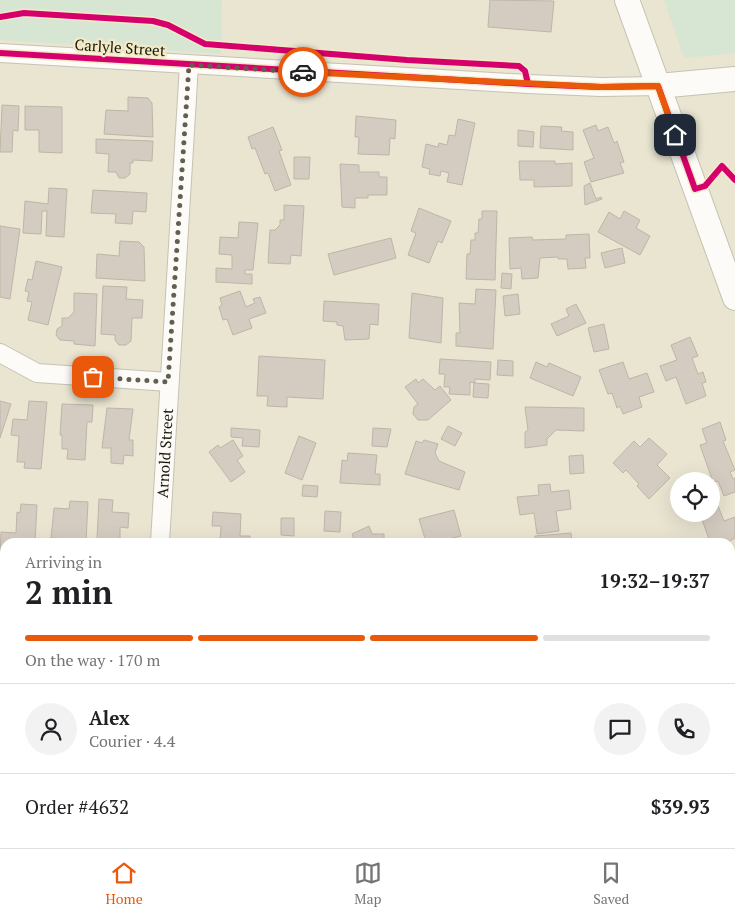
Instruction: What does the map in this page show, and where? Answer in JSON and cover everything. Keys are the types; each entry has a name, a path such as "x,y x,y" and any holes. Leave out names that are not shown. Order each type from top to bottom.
{"street":[{"path":"626,0 735,298"},
{"name":"Carlyle Street","path":"0,54 592,87 658,86"},
{"name":"Arnold Street","path":"160,538 168,382 189,65"},
{"path":"658,86 735,79"},
{"path":"0,353 37,373 168,382"}],"green space":[{"path":"0,0 222,0 221,54 0,40"},
{"path":"664,0 735,0 735,53 684,58"}],"building":[{"path":"490,0 554,1 551,32 488,27"},
{"path":"128,97 148,98 152,103 153,137 104,134 106,110 128,111"},
{"path":"2,105 19,106 18,131 13,130 12,152 0,152"},
{"path":"25,106 62,107 62,153 39,152 39,130 25,130"},
{"path":"356,116 396,120 395,139 390,138 389,155 358,154 359,137 355,137"},
{"path":"458,119 475,123 462,185 447,182 449,173 441,171 440,176 429,174 430,169 422,167 426,144 438,147 439,143 447,145 449,135 455,136"},
{"path":"596,125 598,131 608,127 614,143 617,141 624,162 620,163 624,173 591,182 584,162 594,158 583,130"},
{"path":"541,126 562,127 561,131 573,132 573,150 540,148"},
{"path":"273,127 282,150 279,151 291,185 275,191 268,173 265,174 255,148 252,149 248,137"},
{"path":"518,130 534,132 533,147 518,146"},
{"path":"96,139 153,141 152,161 133,160 133,163 130,163 130,174 125,178 119,178 116,172 108,172 109,154 96,153"},
{"path":"294,157 310,157 309,179 294,179"},
{"path":"519,161 555,161 555,164 572,163 572,186 534,187 534,180 520,180"},
{"path":"340,164 359,165 359,172 379,172 379,177 387,177 387,195 368,195 368,198 355,198 355,208 342,207"},
{"path":"590,183 596,199 601,197 602,199 585,205 584,186"},
{"path":"49,188 67,189 64,237 46,236 47,211 42,211 41,234 23,233 25,201 48,204"},
{"path":"93,190 147,193 146,212 133,211 132,224 115,223 116,214 91,213"},
{"path":"284,205 304,206 301,256 291,255 290,264 268,263 270,230 275,230 280,225 280,220 284,220"},
{"path":"419,208 451,221 442,243 438,241 429,263 408,255 416,233 411,231"},
{"path":"482,211 497,211 495,280 466,279 467,254 470,254 471,240 475,240 475,233 478,233 479,219 482,219"},
{"path":"624,211 640,220 636,228 650,236 640,255 598,232 609,212 620,219"},
{"path":"239,222 258,223 253,270 245,270 245,274 252,274 252,284 216,282 216,268 232,269 232,255 219,254 220,237 238,238"},
{"path":"0,226 20,229 10,299 0,297"},
{"path":"589,234 590,258 585,258 586,268 568,269 567,259 558,259 558,257 540,258 538,278 522,279 521,268 510,269 509,238 532,237 533,240 566,239 566,235"},
{"path":"391,238 396,258 334,275 328,254"},
{"path":"120,241 139,242 144,247 145,281 96,278 97,254 119,256"},
{"path":"622,248 625,263 605,268 601,253"},
{"path":"36,261 62,267 48,325 28,320 32,302 27,301 29,292 25,291 28,279 32,280"},
{"path":"502,273 512,274 511,289 501,288"},
{"path":"103,286 127,287 126,299 143,300 142,318 132,318 131,341 126,345 119,345 115,340 115,335 101,334"},
{"path":"476,289 496,290 493,349 456,346 456,333 460,333 459,303 475,304"},
{"path":"240,291 246,307 255,303 253,299 260,297 266,313 249,319 252,328 233,335 227,319 223,320 219,307 222,305 220,298"},
{"path":"74,293 97,294 95,346 74,344 74,341 60,340 56,335 57,329 62,326 62,318 68,318 74,312"},
{"path":"412,293 443,298 441,343 409,338"},
{"path":"518,294 520,314 505,316 503,296"},
{"path":"324,301 379,304 378,325 370,324 369,339 345,340 343,326 337,325 337,322 323,321"},
{"path":"576,304 586,323 557,336 551,324 569,316 566,309"},
{"path":"604,324 609,349 594,352 588,328"},
{"path":"690,337 698,356 692,358 698,374 703,372 706,382 702,383 706,396 686,404 676,377 666,381 660,366 677,360 671,345"},
{"path":"259,356 325,360 323,399 287,397 287,407 267,406 268,396 257,396"},
{"path":"440,359 491,362 490,380 475,379 475,383 470,382 470,395 449,394 450,387 444,387 445,374 439,374"},
{"path":"498,360 513,361 513,376 497,375"},
{"path":"536,362 547,367 549,363 581,377 573,396 530,378"},
{"path":"623,362 629,379 647,373 654,392 639,397 642,407 623,414 620,406 617,408 612,393 608,394 599,370"},
{"path":"416,379 418,383 423,379 435,390 440,386 451,400 428,420 418,420 413,414 414,407 418,404 405,387"},
{"path":"474,383 489,384 488,398 473,397"},
{"path":"0,401 11,404 0,438"},
{"path":"29,401 47,402 41,469 24,468 25,462 17,462 19,436 11,435 13,419 27,420"},
{"path":"62,404 93,405 92,422 87,422 85,460 67,459 68,449 62,449 62,435 60,435"},
{"path":"525,407 584,408 584,431 556,430 547,439 547,445 525,448 525,432 528,430"},
{"path":"107,408 133,409 129,440 133,440 133,456 124,455 123,464 111,463 111,448 102,448"},
{"path":"720,422 726,440 723,441 735,470 730,472 733,479 735,478 735,492 724,496 720,486 720,472 709,472 700,445 707,443 702,429"},
{"path":"448,426 462,433 455,446 441,439"},
{"path":"231,428 260,430 259,447 242,446 243,438 231,437"},
{"path":"373,428 391,429 387,447 372,446"},
{"path":"299,436 316,443 302,480 285,473"},
{"path":"649,438 667,454 657,465 670,478 649,499 626,470 623,473 613,463 634,441 640,447"},
{"path":"233,440 243,456 237,460 245,472 231,482 209,452 218,445 220,448"},
{"path":"424,440 438,444 435,453 439,461 465,472 459,490 405,474 416,441 422,443"},
{"path":"348,453 377,455 375,474 380,474 380,485 340,483 342,460 347,461"},
{"path":"583,455 584,473 570,474 569,456"},
{"path":"550,484 551,492 569,490 571,509 556,511 559,531 537,534 534,513 520,515 517,497 539,495 538,485"},
{"path":"303,485 318,486 317,497 302,496"},
{"path":"99,499 113,500 112,512 129,513 128,528 120,527 120,538 97,538"},
{"path":"70,501 88,502 86,538 51,538 54,508 69,509"},
{"path":"21,504 37,505 35,538 1,538 1,532 16,533 17,512 20,513"},
{"path":"454,510 461,536 453,538 425,538 419,519"},
{"path":"325,511 341,512 340,532 324,531"},
{"path":"720,511 724,521 735,517 735,538 709,538 703,522 720,522"},
{"path":"213,512 241,514 240,536 250,536 250,538 220,538 221,526 212,526"},
{"path":"281,518 294,518 294,536 281,535"},
{"path":"369,526 372,534 384,534 384,538 354,538 352,534"},
{"path":"571,533 572,538 535,538 535,536"}],"cycle path":[{"path":"0,17 24,13 153,21 168,25 205,44 407,60 519,66 525,71 528,84"},
{"path":"0,53 528,84 601,87 658,86 695,189 705,186 722,166 735,180"}],"way so far":[{"path":"93,377 168,382 189,65 303,72"}],"route":[{"path":"303,72 601,87 658,86 675,135"}]}
